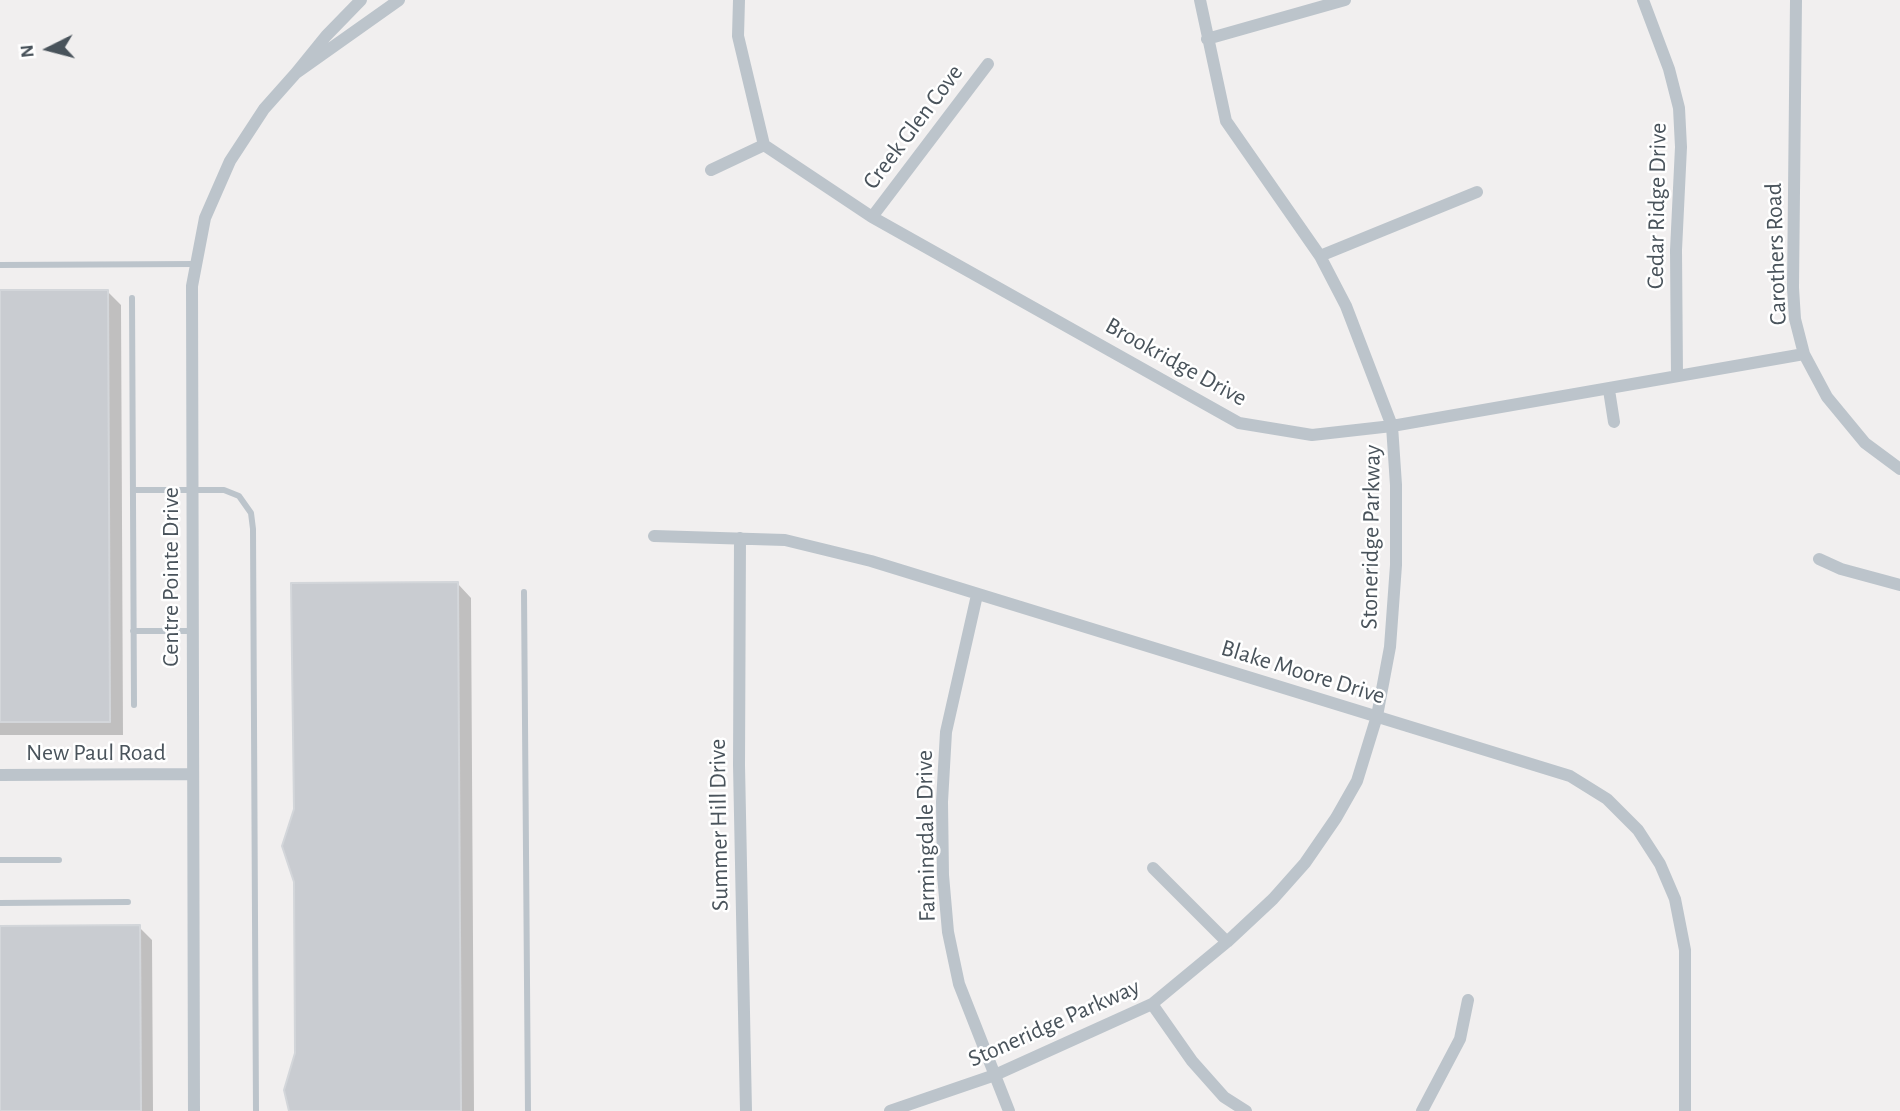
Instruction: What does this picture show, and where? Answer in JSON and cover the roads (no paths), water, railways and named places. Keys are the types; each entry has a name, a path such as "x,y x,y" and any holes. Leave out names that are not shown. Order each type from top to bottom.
{"street":[{"name":"Centre Pointe Drive","path":"194,1111 191,308 195,264 205,218 230,161 264,109 361,0"},
{"name":"Centre Pointe Drive","path":"296,73 399,0"},
{"path":"710,170 764,145 738,36 739,0"},
{"name":"Stoneridge Parkway","path":"890,1111 995,1075 1152,1004 1227,942 1273,899 1305,863 1357,781 1377,716 1390,647 1396,565 1396,485 1392,426 1346,306 1320,256 1226,121 1200,0"},
{"path":"1207,39 1345,0"},
{"name":"Cedar Ridge Drive","path":"1643,0 1670,69 1679,108 1681,147 1676,250 1677,376"},
{"name":"Carothers Road","path":"1796,0 1793,288 1796,319 1804,354 1827,397 1865,443 1900,469"},
{"name":"Creek Glen Cove","path":"872,217 988,64"},
{"name":"Brookridge Drive","path":"764,145 872,217 1239,423 1312,435 1392,426 1804,354"},
{"path":"1320,256 1477,192"},
{"path":"1609,390 1614,422"},
{"name":"Blake Moore Drive","path":"654,536 785,540 871,561 1570,776 1607,799 1638,830 1660,864 1675,899 1685,950 1685,1111"},
{"name":"Summer Hill Drive","path":"740,538 739,765 746,1111"},
{"path":"1819,559 1833,566 1900,585"},
{"name":"Farmingdale Drive","path":"978,595 946,732 942,802 943,875 948,932 959,984 1009,1111"},
{"name":"New Paul Road","path":"0,775 193,774"},
{"path":"1153,868 1227,942"},
{"path":"1422,1111 1460,1039 1468,1000"},
{"path":"1152,1004 1192,1061 1224,1097 1246,1111"}],"lane":[{"path":"0,265 195,264"},
{"path":"132,298 134,705"},
{"path":"133,490 219,489 234,493 247,505 252,521 256,1111"},
{"path":"524,592 528,1111"},
{"path":"133,631 192,631"},
{"path":"0,860 59,860"},
{"path":"0,903 128,902"}]}
